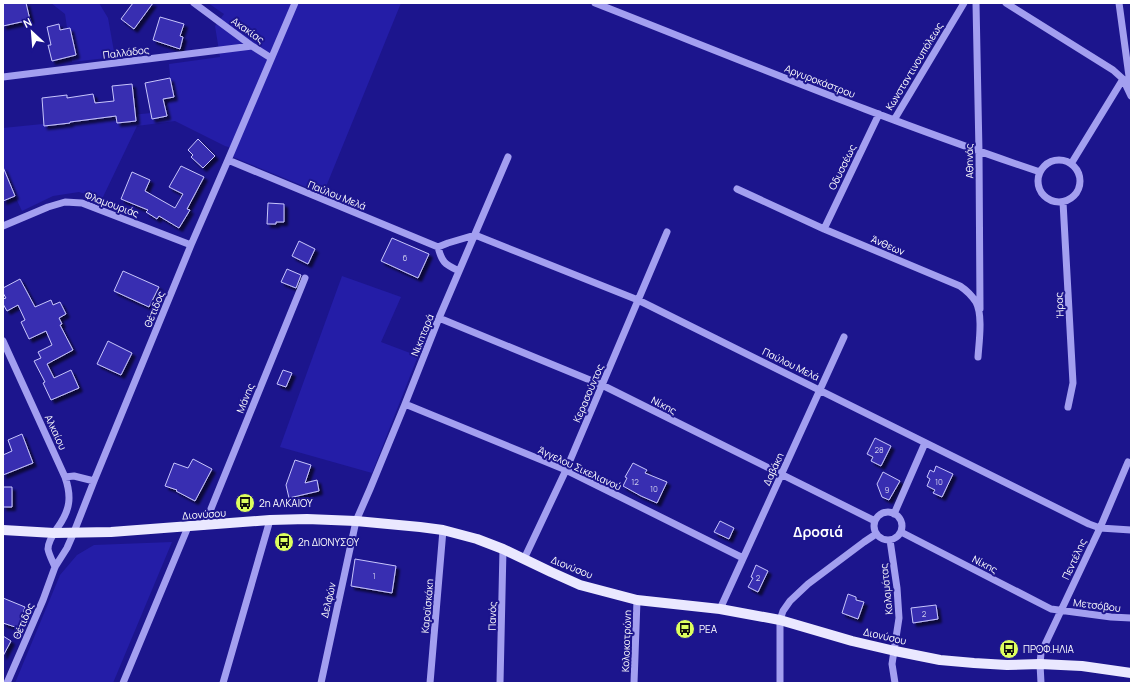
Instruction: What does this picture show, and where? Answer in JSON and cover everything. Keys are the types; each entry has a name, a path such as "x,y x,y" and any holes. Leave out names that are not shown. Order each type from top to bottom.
{"main road":[{"name":"Διονύσου","path":"3,530 54,533 112,532 270,520 307,519 356,521 443,530 476,539 503,549 580,584 637,600 720,609 780,620 852,641 940,660 1007,665 1040,664 1082,666 1131,673"}],"street":[{"name":"Ακακίας","path":"194,3 252,46 271,58"},
{"name":"Θέτιδος","path":"8,683 43,600 55,567 67,548 74,532 190,246 295,3"},
{"name":"Αργυροκάστρου","path":"595,3 894,120 979,152 1040,172"},
{"name":"Κωνσταντινουπόλεως","path":"894,120 964,3"},
{"name":"Αθηνάς","path":"976,3 980,319"},
{"path":"1006,3 1113,70 1122,79 1131,96"},
{"path":"1119,3 1131,92"},
{"name":"Παλλάδος","path":"3,77 252,46"},
{"path":"1071,164 1122,79"},
{"name":"Οδυσσέως","path":"824,229 879,114"},
{"name":"Νικηταρά","path":"356,521 370,490 439,318 508,157"},
{"name":"Παύλου Μελά","path":"228,160 438,247"},
{"path":"1054,160 1066,161 1071,164 1078,172 1080,177 1079,188 1073,197 1062,202 1057,202 1042,194 1038,184 1040,172 1043,167 1054,160"},
{"name":"Άνθεων","path":"736,189 824,229 960,286 976,302 980,319 978,357"},
{"name":"Φλαμουριάς","path":"3,226 48,207 65,202 82,203 190,246"},
{"name":"Ήρας","path":"1062,202 1073,382 1068,406"},
{"name":"Κερασούντος","path":"524,559 566,470 667,232"},
{"path":"459,271 446,265 440,256 438,247 475,235"},
{"name":"Παύλου Μελά","path":"475,235 638,300 1089,524 1100,528 1131,530"},
{"name":"Μάνης","path":"204,526 305,278"},
{"name":"Νίκης","path":"439,318 602,386 875,521"},
{"name":"Δαβάκη","path":"720,609 844,337"},
{"name":"Αλκαίου","path":"3,342 69,488 69,502 61,523 54,533"},
{"name":"Άγγελου Σικελιανού","path":"405,404 566,470 743,558"},
{"path":"894,514 925,443"},
{"name":"Πεντέλης","path":"1041,683 1041,653 1100,528 1128,462"},
{"path":"65,477 74,476 94,481"},
{"path":"885,513 894,514 898,516 902,524 901,532 894,539 882,539 876,534 874,526 875,521 877,517 885,513"},
{"path":"222,683 270,520"},
{"name":"Δελφών","path":"321,683 356,521"},
{"path":"123,683 188,527"},
{"name":"Καραϊσκάκη","path":"430,683 443,530"},
{"name":"Νίκης","path":"901,532 1051,609 1061,611"},
{"path":"54,533 49,542 48,550 55,567"},
{"path":"780,683 780,620 783,611 790,601 808,584 876,534"},
{"name":"Καλαμάτας","path":"890,540 897,588 899,618 892,664 895,683"},
{"name":"Πανός","path":"500,683 503,549"},
{"name":"Κολοκοτρώνη","path":"634,683 637,600"},
{"name":"Μετσόβου","path":"1061,611 1131,618"}],"shaded area":[{"path":"51,3 99,3 108,18 115,57 72,62 65,14"},
{"path":"208,3 401,3 323,194 233,157 235,149 225,146 175,121 137,126 102,199 79,192 53,196 22,211 3,171 3,128 161,112 172,98 169,64 220,57 215,26 224,14"},
{"path":"342,276 401,297 381,342 418,356 372,473 280,447"},
{"path":"172,542 113,683 15,683 60,575 77,555 94,545"}],"building":[{"path":"3,3 26,3 30,20 3,26"},
{"path":"133,3 153,3 134,29 121,19"},
{"path":"160,17 184,24 180,36 183,37 180,49 153,40"},
{"path":"59,24 60,30 70,28 76,55 52,61 48,45 51,45 47,27"},
{"path":"170,78 174,97 163,99 167,116 152,119 145,83"},
{"path":"132,84 136,121 117,123 116,116 44,126 42,98 67,95 67,98 93,94 95,103 114,101 112,86"},
{"path":"198,139 215,156 203,168 191,157 193,155 188,150"},
{"path":"181,166 204,177 187,209 190,210 179,228 159,216 157,219 146,212 148,210 121,199 132,172 150,180 145,191 175,208 183,194 169,187"},
{"path":"3,167 15,196 3,201"},
{"path":"268,203 284,204 284,222 267,224"},
{"path":"392,238 429,254 418,278 381,261"},
{"path":"299,241 315,249 308,264 292,256"},
{"path":"287,269 301,275 296,288 281,282"},
{"path":"123,271 159,287 149,307 114,291"},
{"path":"20,279 35,307 51,300 53,305 60,302 66,314 59,318 62,324 60,325 73,350 47,364 54,378 71,370 79,388 51,400 43,383 45,382 34,361 41,358 38,352 52,345 46,331 29,339 21,322 25,320 18,305 7,311 3,304 3,299 6,298 3,293 3,288"},
{"path":"108,341 132,353 121,375 97,364"},
{"path":"283,370 292,373 286,387 277,384"},
{"path":"22,434 33,463 3,475 3,455 12,451 8,440"},
{"path":"875,438 891,446 881,466 871,461 873,457 867,454"},
{"path":"193,459 212,469 195,501 176,491 177,490 165,486 174,463 188,468"},
{"path":"295,460 311,465 305,483 317,480 319,491 289,498 286,485"},
{"path":"633,463 647,470 645,473 667,482 657,503 623,486 627,478 625,477"},
{"path":"936,466 953,474 942,497 933,493 935,490 927,486 930,479 927,477 930,470 934,472"},
{"path":"883,472 900,481 889,500 882,497 877,484"},
{"path":"3,487 12,487 12,507 3,507"},
{"path":"720,521 734,528 729,539 714,532"},
{"path":"355,559 396,566 392,593 351,586"},
{"path":"756,565 768,571 758,592 748,587 753,578 751,577"},
{"path":"848,594 856,597 856,600 864,602 858,619 842,613"},
{"path":"3,598 25,607 18,628 3,623"},
{"path":"936,605 938,619 913,623 911,608"},
{"path":"3,636 11,641 3,656"}],"place":[{"name":"2η ΑΛΚΑΙΟΥ","path":"245,503"},
{"name":"2η ΔΙΟΝΥΣΟΥ","path":"284,542"},
{"name":"ΡΕΑ","path":"685,629"},
{"name":"ΠΡΟΦ.ΗΛΙΑ","path":"1009,649"}],"district":[{"name":"Δροσιά","path":"818,532"}]}
